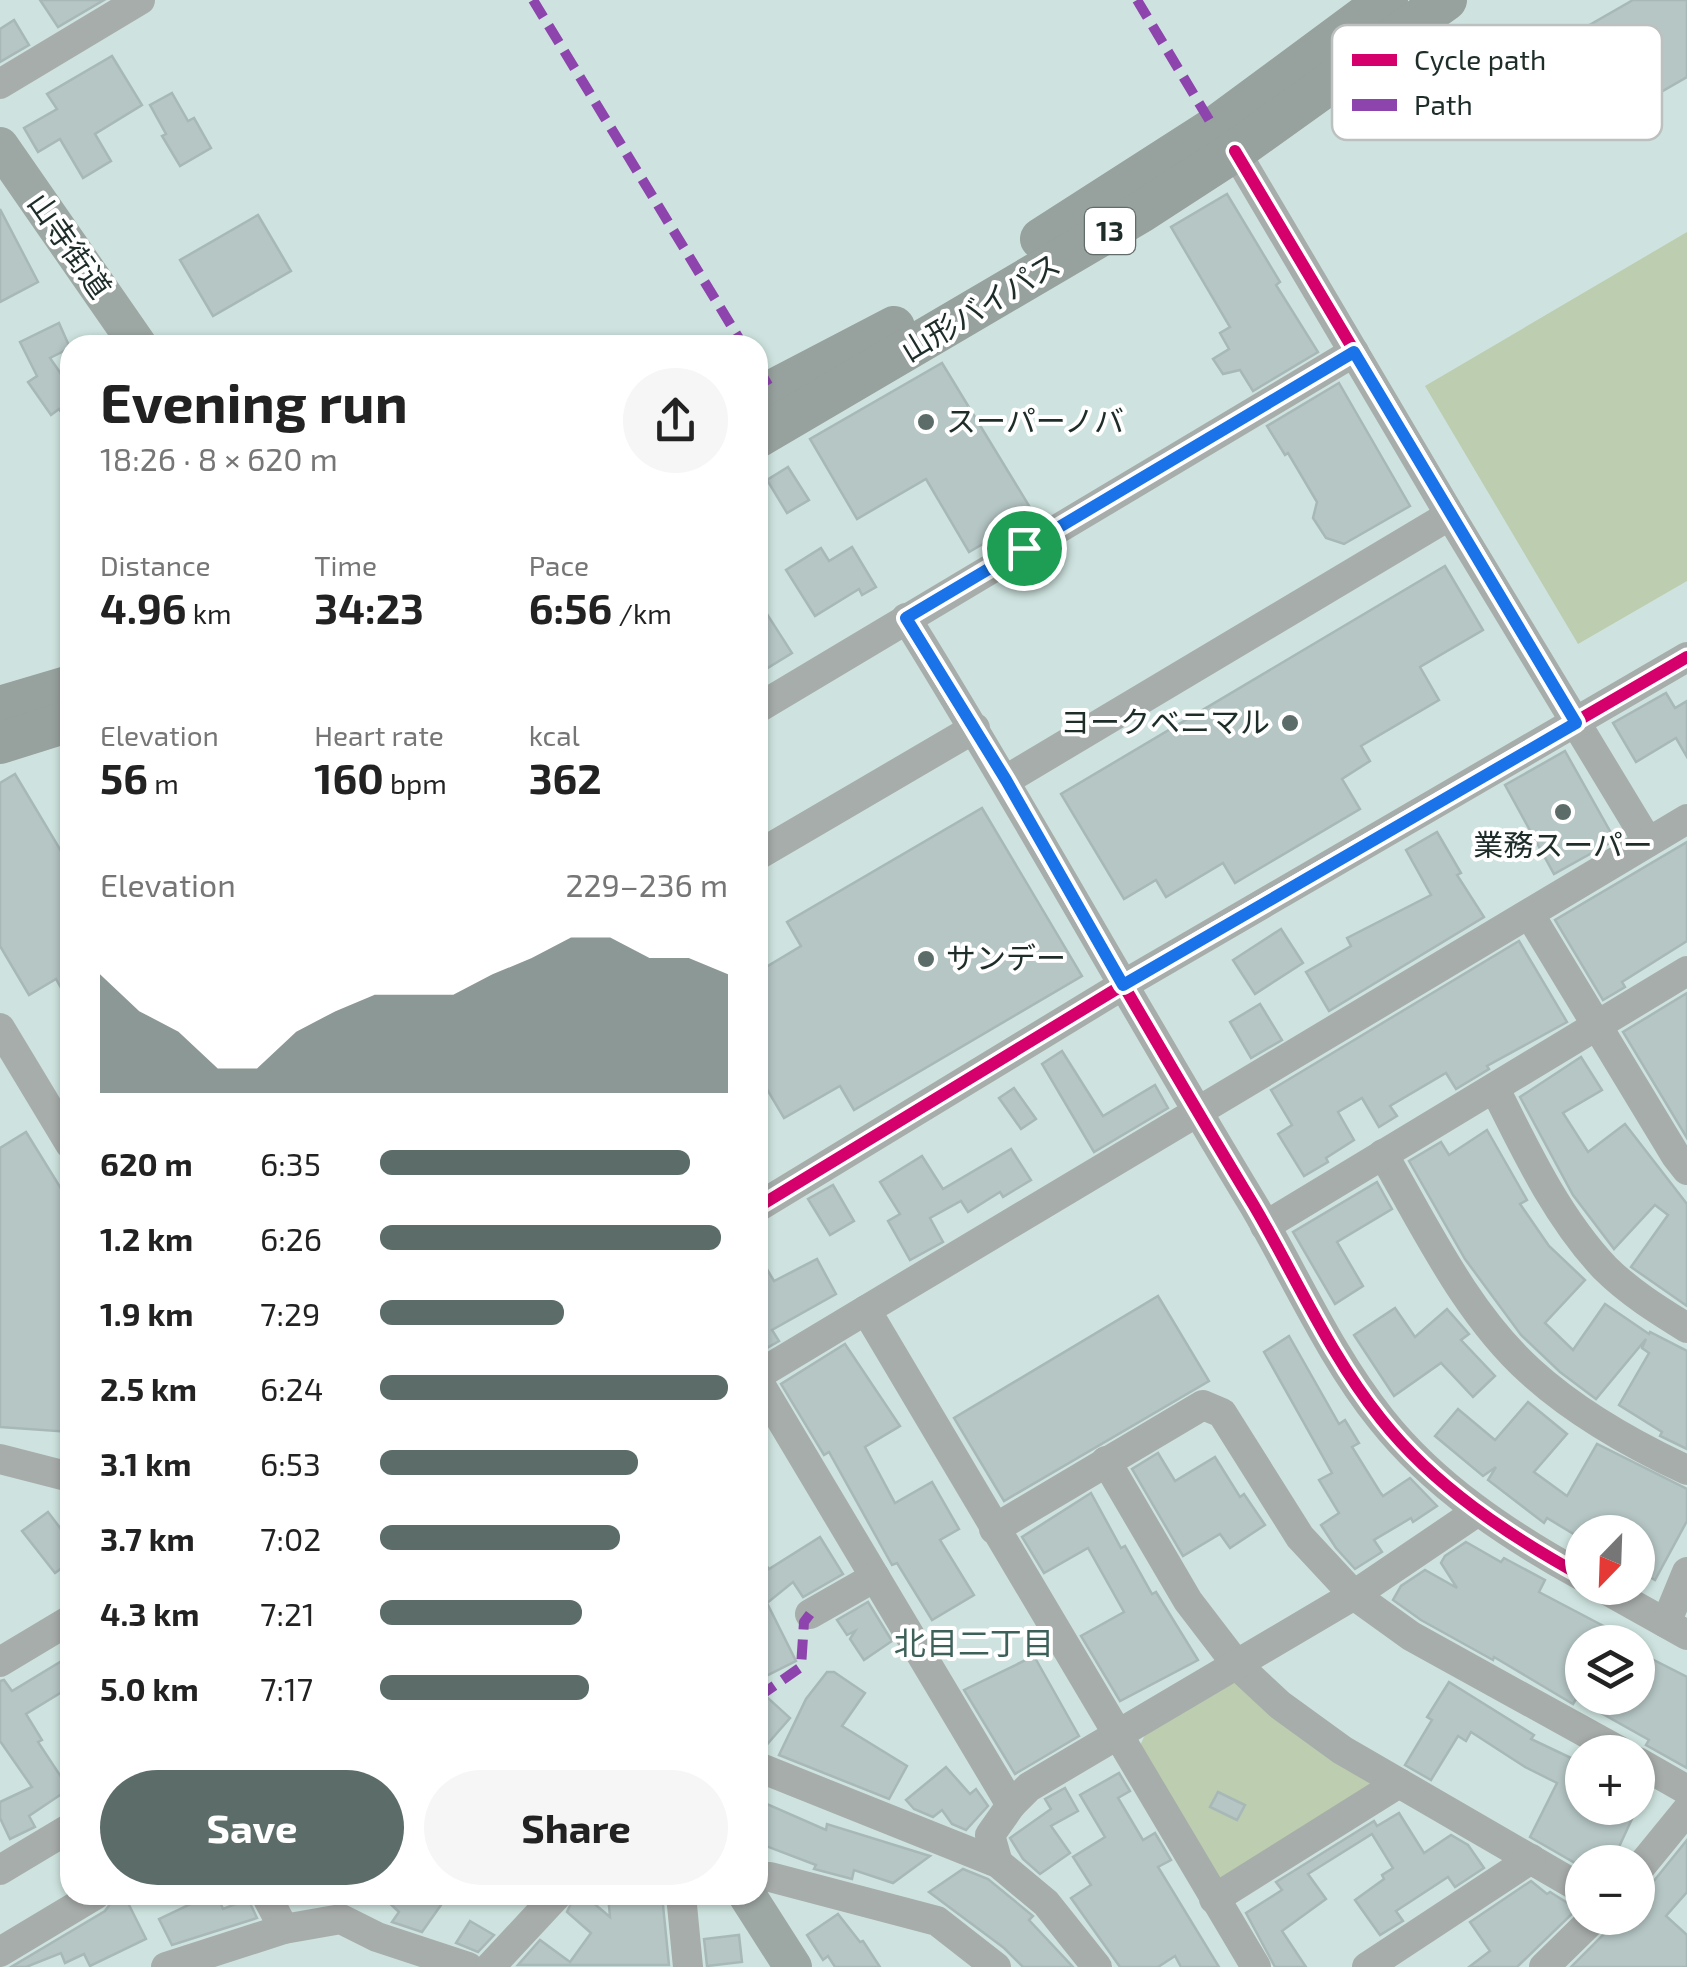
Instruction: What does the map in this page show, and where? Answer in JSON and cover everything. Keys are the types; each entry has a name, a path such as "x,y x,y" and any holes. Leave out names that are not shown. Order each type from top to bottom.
{"highway":[{"name":"山形バイパス","path":"1353,25 1387,0"},
{"name":"山形バイパス","path":"1411,25 1446,0"},
{"name":"山形バイパス","path":"768,393 885,332 1130,183 1214,128 1332,41"},
{"name":"山形バイパス","path":"768,431 1020,285 1235,151 1332,82"},
{"path":"0,707 60,689"},
{"path":"0,743 60,724"}],"main road":[{"name":"山寺街道","path":"0,146 131,335"},
{"path":"754,1905 793,1967"}],"street":[{"path":"0,84 140,0"},
{"path":"1235,151 1648,842"},
{"path":"768,702 1354,352"},
{"path":"1006,780 1450,515"},
{"path":"906,618 1006,780 1332,1345 1381,1419 1426,1466 1478,1511 1565,1565"},
{"path":"768,1201 1123,985 1687,657"},
{"path":"768,849 975,728"},
{"path":"768,1372 1687,819"},
{"path":"1530,915 1687,1170"},
{"path":"1265,1226 1687,971"},
{"path":"0,1028 60,1127"},
{"path":"1495,1089 1550,1192 1594,1254 1632,1292 1687,1328"},
{"path":"1383,1154 1475,1307 1528,1369 1591,1418 1687,1470"},
{"path":"866,1310 1256,1967"},
{"path":"768,1395 1011,1805"},
{"path":"994,1529 1203,1405 1222,1413 1300,1538 1354,1595 1442,1654 1590,1735"},
{"path":"0,1459 60,1474"},
{"path":"1106,1461 1188,1600 1237,1665 1280,1705 1398,1784 1565,1879"},
{"path":"998,1862 990,1835 1028,1788 1354,1595 1478,1511"},
{"path":"1634,1605 1677,1629 1687,1572"},
{"path":"810,1614 875,1578"},
{"path":"0,1662 60,1630"},
{"path":"768,1771 998,1862 1046,1903 1097,1967"},
{"path":"1655,1772 1687,1790"},
{"path":"1214,1898 1398,1784"},
{"path":"1655,1849 1687,1810"},
{"path":"0,1870 60,1834"},
{"path":"1381,1963 1531,1859"},
{"path":"768,1879 937,1921 996,1967"},
{"path":"0,1952 78,1905"},
{"path":"271,1905 284,1929"},
{"path":"490,1967 548,1905"},
{"path":"682,1905 688,1967"},
{"path":"166,1967 284,1929 342,1920 468,1967"},
{"path":"1544,1967 1577,1935"}],"green space":[{"path":"1687,232 1687,581 1578,644 1425,386"},
{"path":"1232,1680 1370,1775 1370,1794 1232,1880 1215,1878 1139,1748 1147,1730"}],"building":[{"path":"40,0 104,0 58,27"},
{"path":"1633,0 1687,0 1687,77 1662,91 1662,25 1590,25"},
{"path":"14,20 29,45 0,62 0,29"},
{"path":"112,56 142,105 95,134 111,161 83,178 60,139 38,152 24,128 57,109 47,94"},
{"path":"172,93 188,121 194,118 211,148 180,166 150,105"},
{"path":"1227,194 1318,352 1253,391 1240,370 1223,374 1213,359 1229,349 1220,333 1230,327 1171,227"},
{"path":"0,209 38,282 0,302"},
{"path":"258,215 291,271 213,316 180,260"},
{"path":"59,323 64,335 60,335 60,353 50,358 60,372 60,410 51,415 28,382 37,376 20,342"},
{"path":"942,363 1034,514 969,552 926,479 857,519 810,439"},
{"path":"1339,383 1410,506 1344,544 1326,538 1313,518 1317,502 1267,426"},
{"path":"788,467 809,500 787,513 768,479"},
{"path":"852,547 876,587 862,595 859,589 815,616 786,570 821,548 829,561"},
{"name":"ヨークベニマル","path":"1445,566 1483,630 1420,667 1439,700 1361,746 1370,761 1342,779 1360,809 1235,883 1223,863 1166,897 1156,880 1124,899 1061,794"},
{"path":"768,616 792,653 768,668"},
{"path":"1666,693 1675,708 1687,701 1687,757 1676,738 1636,762 1613,723"},
{"path":"1565,751 1615,840 1554,874 1505,785"},
{"path":"15,774 60,849 60,986 56,979 29,995 0,946 0,783"},
{"name":"サンデー","path":"982,808 1082,976 854,1110 840,1086 784,1118 768,1091 768,966 801,946 787,922"},
{"path":"1437,832 1461,873 1457,875 1484,917 1329,1011 1306,972 1351,946 1347,938 1431,895 1406,850"},
{"path":"1687,842 1687,941 1622,982 1625,987 1603,1000 1555,920"},
{"path":"1281,929 1303,963 1255,994 1233,960"},
{"path":"1519,941 1567,1022 1487,1066 1489,1069 1456,1089 1446,1073 1390,1106 1397,1116 1379,1127 1362,1098 1338,1112 1354,1140 1304,1176 1278,1134 1292,1125 1271,1090"},
{"path":"1687,993 1687,1138 1623,1032"},
{"path":"1260,1004 1282,1040 1251,1058 1230,1022"},
{"path":"1062,1051 1103,1116 1155,1085 1168,1108 1094,1152 1042,1064"},
{"path":"1581,1057 1602,1090 1563,1113 1588,1152 1625,1124 1687,1204 1687,1306 1631,1267 1668,1215 1655,1205 1614,1249 1573,1195 1520,1097"},
{"path":"1014,1088 1036,1119 1021,1129 999,1098"},
{"path":"1487,1130 1527,1200 1520,1204 1549,1246 1585,1280 1545,1323 1573,1350 1605,1304 1649,1334 1687,1351 1687,1449 1660,1436 1662,1432 1619,1405 1649,1353 1642,1348 1646,1339 1596,1399 1521,1335 1465,1259 1409,1161 1441,1142 1449,1155"},
{"path":"26,1132 60,1187 60,1431 0,1427 0,1148"},
{"path":"1011,1149 1031,1180 1003,1197 1000,1192 968,1212 961,1201 930,1218 943,1242 910,1260 888,1221 900,1214 880,1182 922,1156 943,1189"},
{"path":"1377,1182 1392,1209 1337,1242 1363,1286 1335,1304 1293,1232"},
{"path":"833,1185 854,1221 830,1235 808,1199"},
{"path":"817,1259 836,1294 772,1330 779,1341 768,1347 768,1271 774,1281"},
{"path":"1158,1296 1209,1381 1004,1501 954,1418"},
{"path":"1395,1308 1415,1337 1447,1309 1469,1334 1461,1340 1495,1376 1473,1397 1441,1363 1394,1396 1354,1335"},
{"path":"1289,1336 1339,1424 1345,1420 1359,1443 1352,1447 1383,1496 1410,1478 1437,1506 1374,1540 1382,1552 1355,1569 1321,1525 1339,1513 1319,1480 1332,1473 1264,1352"},
{"path":"845,1344 900,1426 865,1447 895,1503 932,1482 959,1529 940,1540 974,1595 932,1620 897,1563 892,1565 829,1452 824,1455 781,1384"},
{"path":"1528,1402 1567,1434 1534,1472 1567,1496 1597,1444 1687,1489 1687,1521 1655,1580 1655,1515 1565,1515 1565,1529 1547,1518 1544,1523 1488,1480 1496,1467 1483,1476 1435,1436 1458,1409 1495,1440"},
{"path":"1158,1453 1175,1481 1215,1457 1240,1497 1244,1494 1265,1525 1230,1548 1220,1534 1183,1556 1132,1469"},
{"path":"1091,1493 1121,1548 1125,1546 1152,1594 1156,1592 1198,1660 1120,1701 1081,1636 1124,1612 1088,1548 1044,1573 1022,1537"},
{"path":"48,1512 60,1528 60,1569 55,1573 22,1531"},
{"path":"820,1537 843,1574 803,1597 793,1582 768,1602 769,1569"},
{"path":"1466,1542 1501,1562 1504,1558 1545,1580 1539,1592 1602,1625 1565,1625 1565,1699 1421,1620 1393,1600 1401,1586 1425,1570 1457,1588 1441,1563"},
{"path":"868,1602 892,1641 864,1660 850,1639 855,1631 847,1635 837,1620"},
{"path":"768,1605 796,1661 768,1675"},
{"path":"1034,1656 1079,1736 1015,1774 964,1690"},
{"path":"1655,1661 1687,1677 1687,1768 1655,1750 1655,1735 1640,1735 1604,1715 1655,1715"},
{"path":"60,1662 60,1693 26,1714 42,1740 38,1742 60,1775 60,1795 29,1816 35,1827 10,1839 0,1818 0,1802 32,1787 0,1741 0,1681 4,1680 12,1691"},
{"path":"827,1672 834,1672 865,1693 842,1726 907,1766 889,1799 779,1755 806,1699"},
{"path":"1449,1682 1534,1735 1531,1739 1565,1755 1565,1825 1629,1825 1620,1845 1565,1845 1565,1857 1530,1837 1557,1783 1471,1732 1466,1741 1458,1736 1431,1780 1405,1765 1432,1720 1427,1717"},
{"path":"768,1698 790,1718 768,1743"},
{"path":"946,1767 970,1794 976,1789 988,1806 966,1830 952,1824 942,1810 933,1817 914,1809 906,1800"},
{"path":"1119,1773 1130,1791 1118,1798 1143,1840 1155,1833 1171,1860 1158,1867 1219,1967 1181,1967 1175,1956 1158,1967 1120,1967 1071,1898 1091,1885 1073,1857 1105,1837 1080,1795"},
{"path":"1065,1788 1078,1811 1051,1826 1070,1853 1040,1874 1023,1859 1010,1838 1051,1809 1045,1799"},
{"path":"1218,1792 1245,1805 1237,1820 1210,1807"},
{"path":"768,1804 826,1830 827,1824 930,1856 893,1883 854,1870 852,1879 814,1869 816,1865 768,1847"},
{"path":"1399,1813 1424,1853 1451,1835 1468,1845 1484,1868 1455,1887 1448,1877 1396,1911 1403,1921 1380,1935 1355,1900 1393,1868 1372,1834 1308,1874 1326,1899 1282,1931 1306,1967 1275,1967 1246,1913 1282,1890 1276,1882 1374,1821 1377,1826"},
{"path":"1687,1840 1687,1892 1666,1916 1687,1935 1687,1967 1571,1967 1603,1935 1655,1935 1655,1880"},
{"path":"963,1869 988,1879 1033,1916 1029,1920 1073,1967 1023,1967 1004,1948 929,1892"},
{"path":"1531,1881 1565,1901 1565,1921 1517,1967 1469,1967 1490,1951 1470,1922"},
{"path":"109,1905 129,1905 146,1939 90,1966 84,1954 65,1963 61,1953 26,1967 11,1967"},
{"path":"189,1905 221,1905 223,1909 251,1905 257,1918 172,1945 159,1919"},
{"path":"392,1905 441,1905 422,1932 392,1922 399,1912"},
{"path":"570,1905 596,1905 610,1917 609,1905 663,1905 669,1965 518,1965 540,1940 570,1962 591,1933 567,1912"},
{"path":"838,1914 880,1967 835,1967 828,1956 823,1960 807,1935"},
{"path":"470,1921 494,1935 478,1952 456,1943"},
{"path":"739,1935 742,1962 707,1966 704,1939"}],"marked path":[{"path":"533,0 737,335"},
{"path":"1137,0 1214,128"},
{"path":"768,385 772,392"},
{"path":"768,1690 801,1667 804,1622 810,1614"}],"cycle path":[{"path":"1235,151 1576,723"},
{"path":"906,618 1362,1394 1402,1443 1448,1487 1500,1526 1565,1566"},
{"path":"768,1201 1123,985 1687,657"}],"place":[{"name":"スーパーノバ","path":"926,422"},
{"name":"ヨークベニマル","path":"1290,723"},
{"name":"業務スーパー","path":"1563,812"},
{"name":"サンデー","path":"926,959"}],"district":[{"name":"北目二丁目","path":"974,1644"}],"route":[{"path":"1354,352 1576,723 1123,985 1006,780 906,618 1024,548 1354,352"}]}
